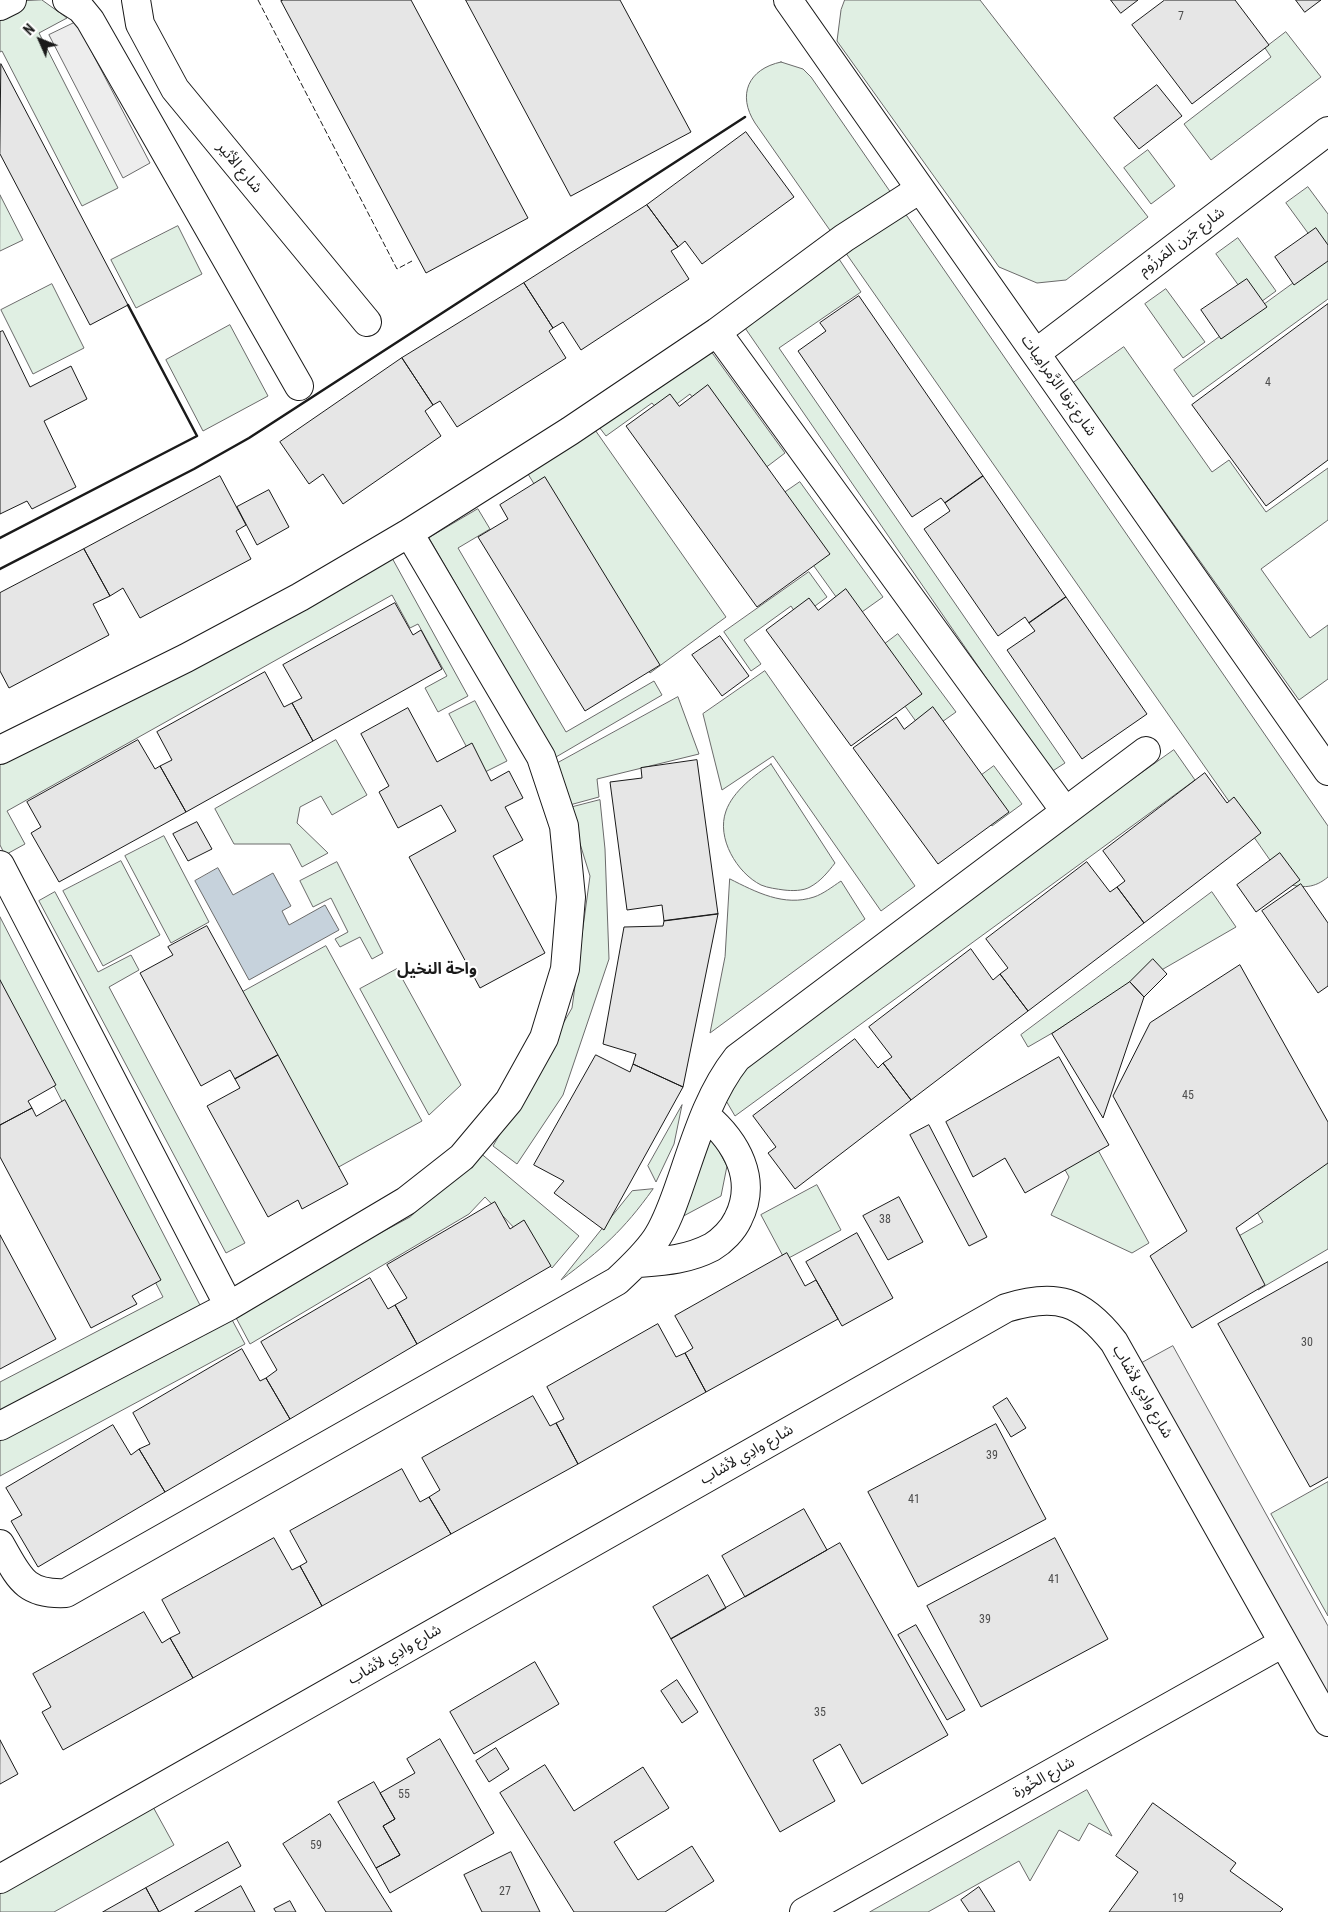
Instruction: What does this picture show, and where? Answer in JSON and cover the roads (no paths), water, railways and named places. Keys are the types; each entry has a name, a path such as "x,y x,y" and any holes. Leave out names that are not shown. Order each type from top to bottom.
{"street":[{"path":"0,6 12,0"},
{"path":"67,0 82,9 90,20 299,386"},
{"name":"شارع الأثير","path":"136,0 140,24 175,89 367,322"},
{"name":"شارع بَرقا الرَّمرامِيات","path":"796,3 920,189 1328,771"},
{"name":"شارع جَرن المَرزُوم","path":"1036,353 1328,131"},
{"path":"0,750 186,658 300,597 409,534 503,475 717,332 844,238 920,189"},
{"path":"717,332 1065,811"},
{"path":"0,1426 228,1306 406,1201 462,1157 509,1101 544,1038 565,969 572,897 565,834 541,757 409,534"},
{"path":"0,1544 19,1578 33,1589 49,1594 66,1593 596,1295 617,1281 637,1263 656,1238 669,1212 712,1096 724,1075 737,1058 1146,751"},
{"path":"0,865 228,1306"},
{"path":"637,1263 674,1261 714,1246 733,1228 744,1206 747,1184 741,1160 730,1140 705,1115"},
{"name":"شارع وادِي لأشاب","path":"0,1879 1006,1308 1030,1300 1054,1300 1078,1307 1098,1321 1114,1342 1328,1722"},
{"name":"شارع الخُورة","path":"804,1912 1284,1643"}],"district":[{"name":"واحة النخيل","path":"437,970"}]}
